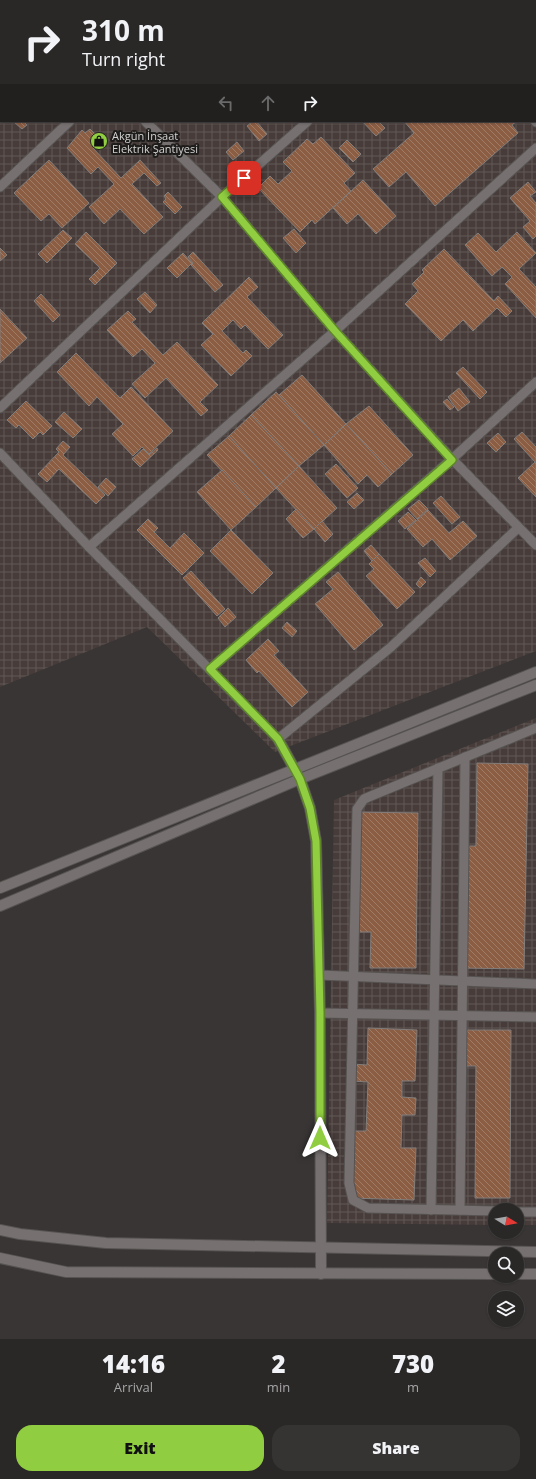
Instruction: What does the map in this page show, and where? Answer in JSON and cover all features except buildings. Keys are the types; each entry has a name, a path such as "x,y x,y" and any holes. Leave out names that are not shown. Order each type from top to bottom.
{"street":[{"path":"0,187 69,122"},
{"path":"146,122 222,197 335,331 452,460 536,545"},
{"path":"0,408 222,197 307,122"},
{"path":"89,547 335,331 536,148"},
{"path":"210,669 452,460 536,382"},
{"path":"0,453 89,547 278,739 300,779 310,808 316,841 320,1013 321,1274"},
{"path":"278,739 391,647 518,528"},
{"path":"0,888 536,672"},
{"path":"0,906 300,779 536,685"},
{"path":"488,1211 368,1208 353,1200 349,1183 357,809 364,799 536,728"},
{"path":"460,1210 465,757"},
{"path":"432,1210 438,768"},
{"path":"319,975 536,984"},
{"path":"320,1013 536,1017"},
{"path":"524,1212 536,1212"},
{"path":"0,1230 20,1234 106,1243 536,1252"},
{"path":"0,1258 66,1272 488,1274"},
{"path":"524,1274 536,1274"}],"shaded area":[{"path":"0,122 536,122 536,651 275,752 147,627 0,687"},
{"path":"536,718 536,1225 524,1225 524,1203 488,1203 488,1225 327,1223 334,800"}],"place":[{"name":"Akgün İnşaat Elektrik Şantiyesi","path":"99,141"}],"route":[{"path":"244,178 222,197 335,331 452,460 210,669 278,739 300,779 310,808 316,841 320,1013 320,1138"}]}
